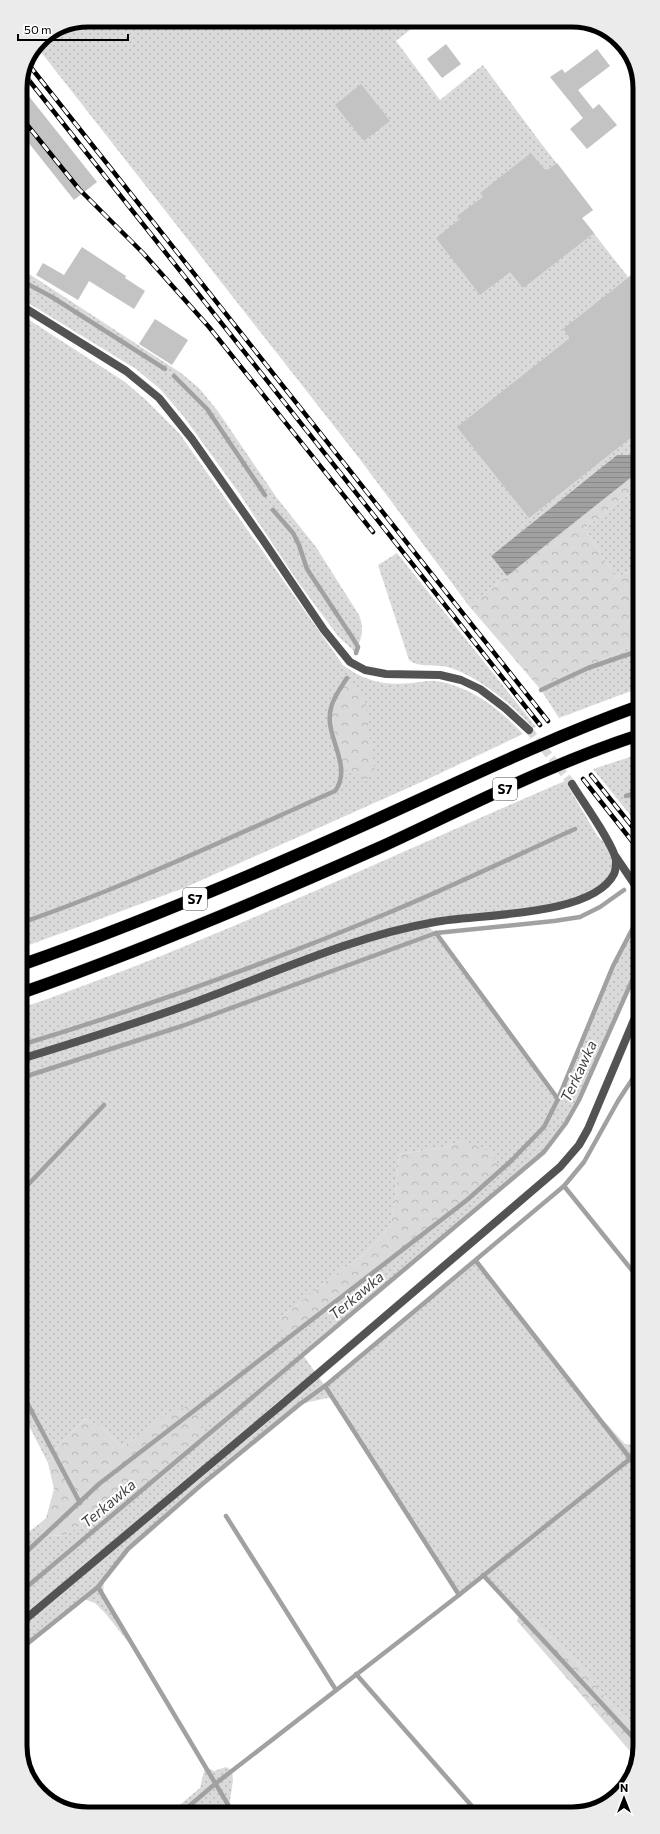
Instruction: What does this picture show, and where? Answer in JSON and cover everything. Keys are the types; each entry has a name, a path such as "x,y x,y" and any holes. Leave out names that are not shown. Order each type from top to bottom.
{"highway":[{"name":"S7","path":"27,963 153,916 255,874 548,741 633,708"},
{"name":"S7","path":"27,991 166,938 272,894 382,846 528,778 633,737"}],"street":[{"path":"27,309 126,371 159,398 192,439 324,630 350,662 364,670 379,673 440,675 461,680 480,689 505,708 529,730"},
{"path":"572,784 614,854 633,882"},
{"path":"27,1057 168,1013 360,940 425,923 464,917 534,911 583,899 605,885 612,877 616,866 614,854"},
{"path":"27,1618 280,1406 560,1167 579,1145 588,1129 633,1022"}],"green space":[{"path":"88,27 414,27 396,41 440,100 483,65 593,210 582,218 628,277 633,274 633,454 617,455 491,556 507,576 469,606 359,458 40,51 54,37 76,28"},
{"path":"27,273 181,373 199,388 217,410 277,498 316,547 359,615 362,630 356,653 338,636 298,582 239,493 184,417 160,389 136,369 27,302"},
{"path":"27,319 125,382 147,401 179,433 343,665 367,679 384,683 401,684 436,681 461,688 484,700 523,734 428,779 184,888 27,946"},
{"path":"633,476 633,491 585,528 616,578 633,570 633,645 541,690 469,606"},
{"path":"633,491 633,570 616,578 585,528"},
{"path":"397,553 536,727 533,728 516,710 494,692 471,677 448,667 422,665 409,660 378,565"},
{"path":"633,645 633,690 559,718 541,690"},
{"path":"347,678 358,687 365,700 375,774 365,780 359,775 341,768 331,727 330,709"},
{"path":"633,756 633,819 593,769"},
{"path":"565,781 598,837 611,847 616,860 605,885 568,904 425,924 436,933 558,1099 613,966 626,938 633,928 633,978 579,1100 566,1123 544,1152 303,1355 325,1386 476,1261 598,1418 604,1421 625,1444 633,1445 633,1726 613,1707 581,1666 532,1619 519,1614 483,1575 459,1595 332,1397 300,1404 128,1549 104,1579 103,1596 138,1654 105,1613 95,1603 84,1599 27,1644 27,1533 39,1524 45,1536 65,1535 88,1521 109,1519 137,1437 121,1447 102,1428 85,1419 53,1452 48,1463 27,1422 27,1006 160,956 296,899","holes":["462,1141 502,1169 276,1322 330,1278 362,1256 390,1227 395,1202 399,1154 441,1148"]},
{"path":"462,1141 489,1151 502,1169 467,1200 289,1339 276,1322 330,1278 362,1256 390,1227 395,1202 399,1154 441,1148"},
{"path":"192,1405 196,1410 207,1435 109,1519 88,1521 65,1535 45,1536 39,1524 46,1518 54,1489 48,1463 53,1452 85,1419 102,1428 121,1447 137,1437 168,1413"},
{"path":"519,1614 532,1619 581,1666 613,1707 633,1726 632,1753 517,1621"},
{"path":"205,1767 214,1771 226,1767 232,1770 233,1780 229,1807 198,1805 192,1807 177,1807 200,1788"}],"shaded area":[{"path":"633,454 633,476 507,576 491,556 617,455"}],"building":[{"path":"446,44 461,64 442,78 427,59"},
{"path":"597,49 610,66 578,90 593,109 599,104 617,125 587,149 570,129 583,118 550,77 562,69 565,73"},
{"path":"361,84 390,121 364,141 335,105"},
{"path":"27,94 97,182 74,200 27,141"},
{"path":"531,153 546,171 557,163 593,210 582,218 594,233 523,288 510,272 480,295 436,238 460,219 457,216 483,197 480,193"},
{"path":"82,247 126,276 125,278 145,291 134,309 89,281 78,300 36,275 43,263 64,275"},
{"path":"633,274 633,436 529,518 457,427 570,338 563,329"},
{"path":"155,319 188,340 172,365 139,344"}],"waterway":[{"path":"27,284 52,297 165,369"},
{"path":"174,376 207,409 265,495"},
{"path":"273,510 293,533 299,545 307,569 358,647 356,653"},
{"path":"541,690 588,668 633,653"},
{"path":"27,921 61,909 140,877 335,791 340,781 341,771 340,761 331,729 331,708 347,678"},
{"path":"626,796 633,794"},
{"path":"27,1043 160,1000 252,967 412,903 575,829"},
{"path":"27,1076 182,1026 436,933 580,917 600,907 624,890"},
{"path":"27,1551 99,1484 467,1200 511,1161 544,1127 558,1099 613,966 633,928"},
{"path":"436,933 558,1099"},
{"name":"Terkawka","path":"27,1587 544,1152 566,1123 579,1100 633,978"},
{"path":"27,1644 98,1587 128,1549 200,1486 300,1404 325,1386 564,1186 584,1162 618,1101 633,1078"},
{"path":"27,1186 104,1105"},
{"path":"564,1186 633,1272"},
{"path":"476,1261 633,1462"},
{"path":"325,1386 459,1595"},
{"path":"27,1402 80,1503"},
{"path":"188,1807 215,1784 459,1595 633,1457"},
{"path":"226,1516 336,1690"},
{"path":"483,1575 633,1737"},
{"path":"98,1587 229,1807"},
{"path":"356,1674 473,1807"}],"tunnel":[{"path":"529,730 572,784"}],"railway":[{"path":"31,67 548,721"},
{"path":"28,79 540,725"},
{"path":"27,125 79,189 143,253 209,327 373,532"},
{"path":"591,775 633,828"},
{"path":"583,779 633,842"}]}
